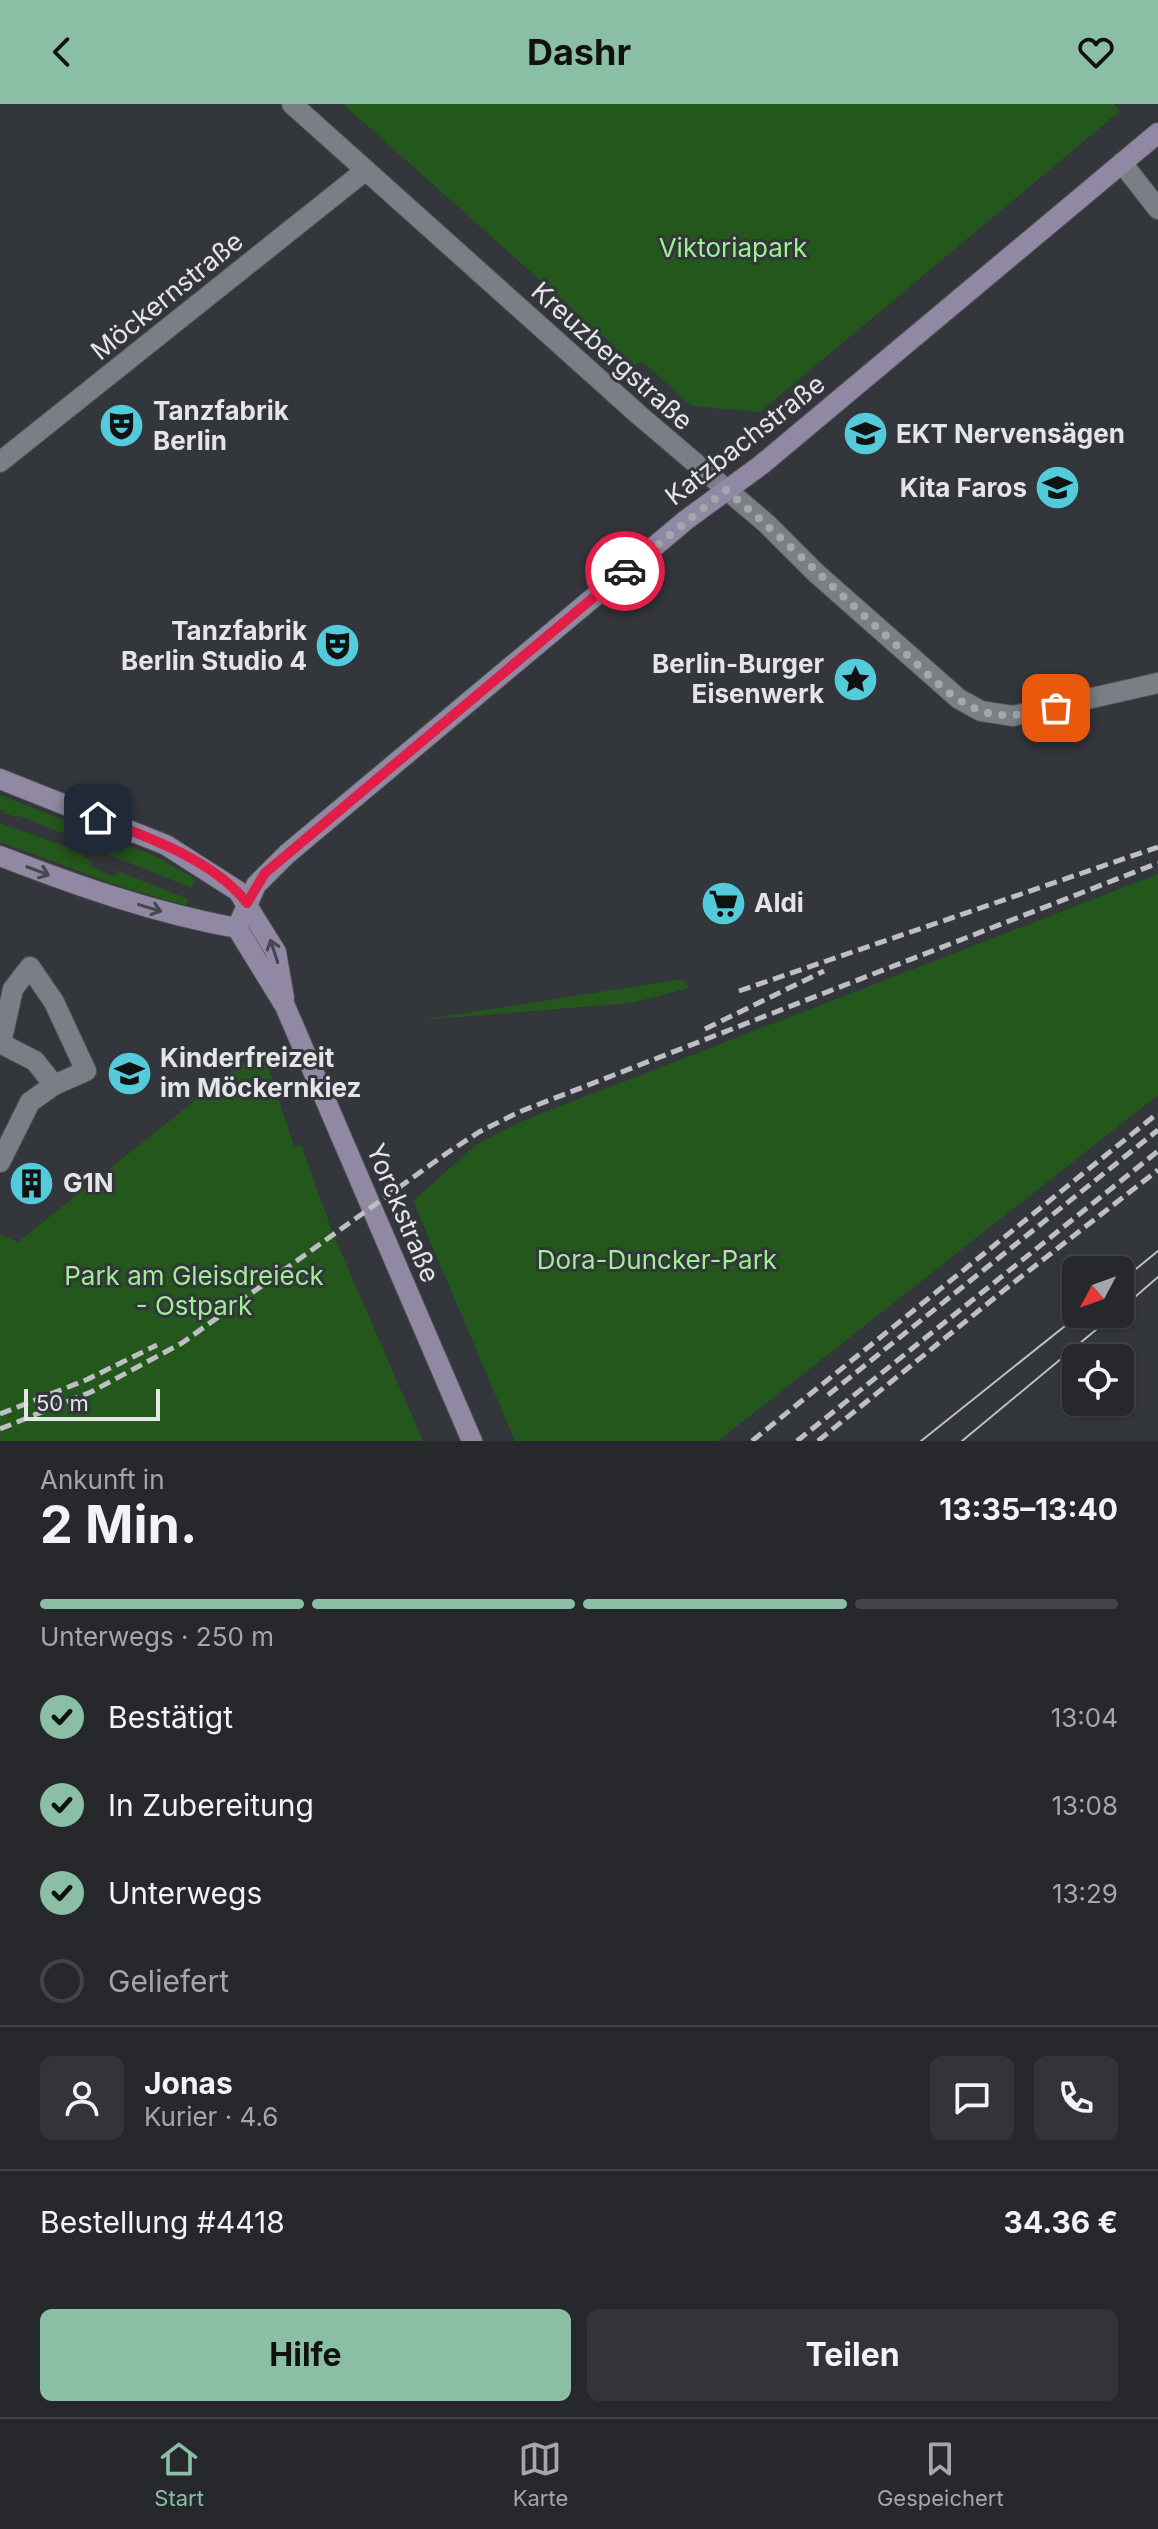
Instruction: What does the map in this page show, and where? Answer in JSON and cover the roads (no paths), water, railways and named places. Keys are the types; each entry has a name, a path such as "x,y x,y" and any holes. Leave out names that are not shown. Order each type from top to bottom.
{"main road":[{"name":"Katzbachstraße","path":"237,928 247,903 265,873 287,854 686,520 761,465 1158,133"},
{"name":"Yorckstraße","path":"0,779 166,845 238,891 276,952 285,1006"},
{"path":"0,856 75,886 179,917 237,928"},
{"name":"Yorckstraße","path":"237,928 285,1006 472,1441"}],"street":[{"name":"Kreuzbergstraße","path":"292,104 767,524 816,573 923,669 970,706 996,715 1013,716 1158,683"},
{"path":"1122,163 1158,209"},
{"name":"Möckernstraße","path":"0,462 366,170"},
{"path":"0,1162 30,1102 54,1085 86,1071 54,1002 30,967 13,989 1,1043 35,1061 54,1085"}],"tram line":[{"path":"1134,1271 1158,1251"},
{"path":"1134,1298 1158,1277"},
{"path":"921,1441 1062,1328"},
{"path":"962,1441 1098,1328"}],"railway":[{"path":"739,991 1158,847"},
{"path":"0,1429 91,1392 182,1343 447,1153 479,1132 519,1112 1158,863"},
{"path":"705,1029 824,971"},
{"path":"752,1441 1158,1113"},
{"path":"828,1395 1158,1130"},
{"path":"797,1441 1158,1151"},
{"path":"818,1441 1158,1170"},
{"path":"0,1414 86,1380 157,1345"}],"place":[{"name":"Tanzfabrik Berlin","path":"122,426"},
{"name":"EKT Nervensägen","path":"865,434"},
{"name":"Kita Faros","path":"1058,488"},
{"name":"Tanzfabrik Berlin Studio 4","path":"338,646"},
{"name":"Berlin-Burger Eisenwerk","path":"855,679"},
{"name":"Aldi","path":"723,903"},
{"name":"Kinderfreizeit im Möckernkiez","path":"129,1073"},
{"name":"G1N","path":"32,1183"}],"park label":[{"name":"Viktoriapark","path":"733,248"},
{"name":"Dora-Duncker-Park","path":"657,1260"},
{"name":"Park am Gleisdreieck - Ostpark","path":"194,1291"}]}
